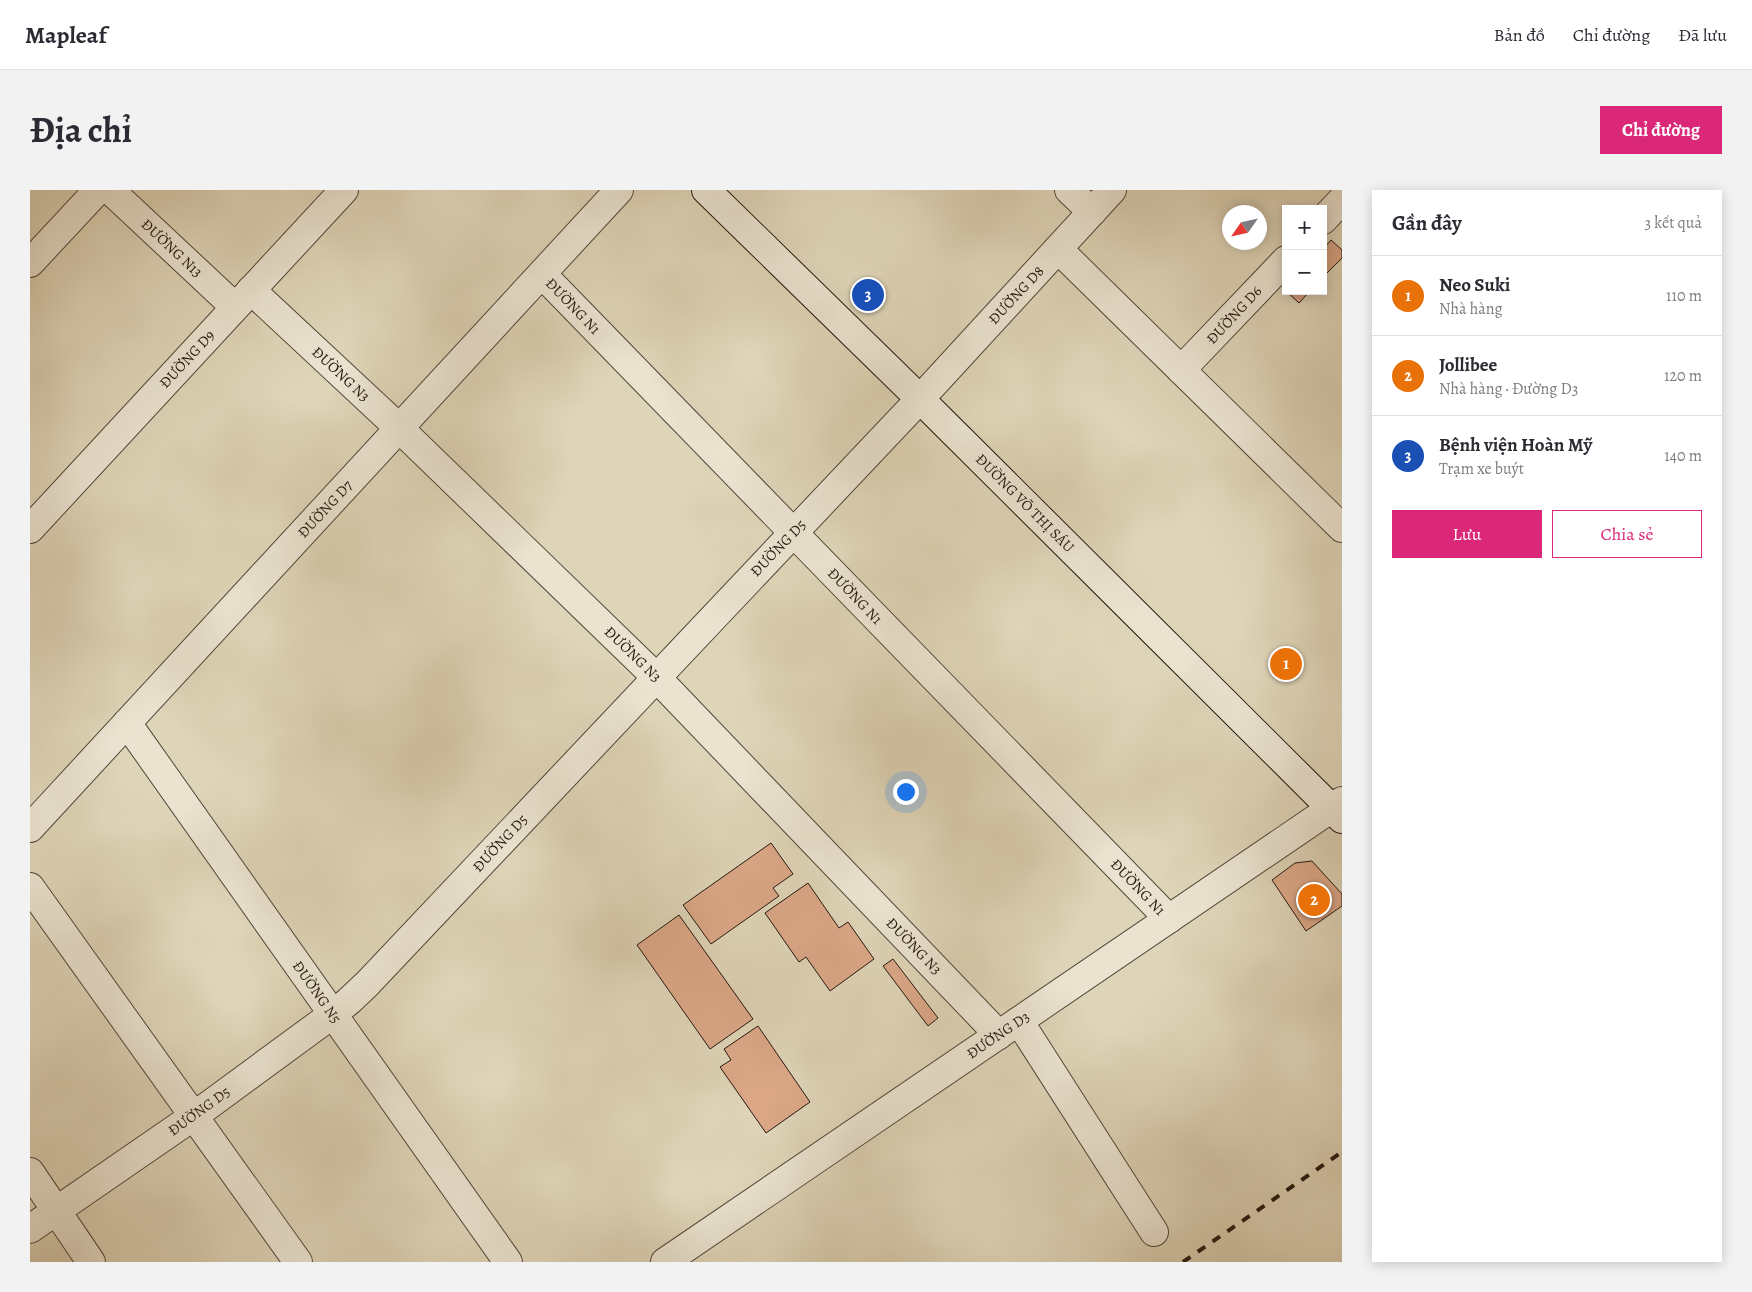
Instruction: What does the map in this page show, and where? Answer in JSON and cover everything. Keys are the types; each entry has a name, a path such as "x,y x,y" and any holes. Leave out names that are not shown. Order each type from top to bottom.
{"street":[{"path":"30,263 98,190"},
{"name":"ĐƯỜNG N13","path":"110,190 243,298"},
{"name":"ĐƯỜNG D9","path":"30,529 344,190"},
{"name":"ĐƯỜNG D7","path":"30,828 619,190"},
{"name":"ĐƯỜNG VÕ THỊ SÁU","path":"706,190 1338,809"},
{"path":"1069,190 1092,212"},
{"name":"ĐƯỜNG D8","path":"920,399 1112,190"},
{"path":"1327,216 1342,200"},
{"path":"1058,249 1342,528"},
{"name":"ĐƯỜNG D6","path":"1182,370 1282,264"},
{"name":"ĐƯỜNG N1","path":"542,274 1169,919"},
{"name":"ĐƯỜNG N3","path":"243,298 399,428 656,677 1009,1028 1154,1232"},
{"name":"ĐƯỜNG D5","path":"30,1229 194,1116 349,1001 920,399"},
{"name":"ĐƯỜNG N5","path":"127,723 508,1262"},
{"name":"ĐƯỜNG D3","path":"665,1262 856,1130 1169,919 1338,809"},
{"path":"30,887 298,1262"},
{"path":"30,1172 91,1262"}],"building":[{"path":"1331,240 1342,250 1342,258 1327,273 1327,250 1327,244"},
{"path":"1290,295 1306,295 1299,303"},
{"path":"771,843 793,874 773,888 779,896 711,944 683,905"},
{"path":"1312,861 1342,894 1342,906 1306,931 1272,880 1295,863"},
{"path":"808,883 839,928 848,922 874,959 830,991 806,957 799,962 765,913"},
{"path":"679,915 753,1019 710,1049 637,945"},
{"path":"893,959 938,1018 928,1026 883,966"},
{"path":"758,1026 810,1102 766,1133 720,1067 731,1060 724,1049"}],"railway":[{"path":"1183,1262 1342,1152"}],"place":[{"name":"Bệnh viện Hoàn Mỹ","path":"868,295"},
{"name":"Neo Suki","path":"1286,664"},
{"name":"Jollibee","path":"1314,900"}]}
